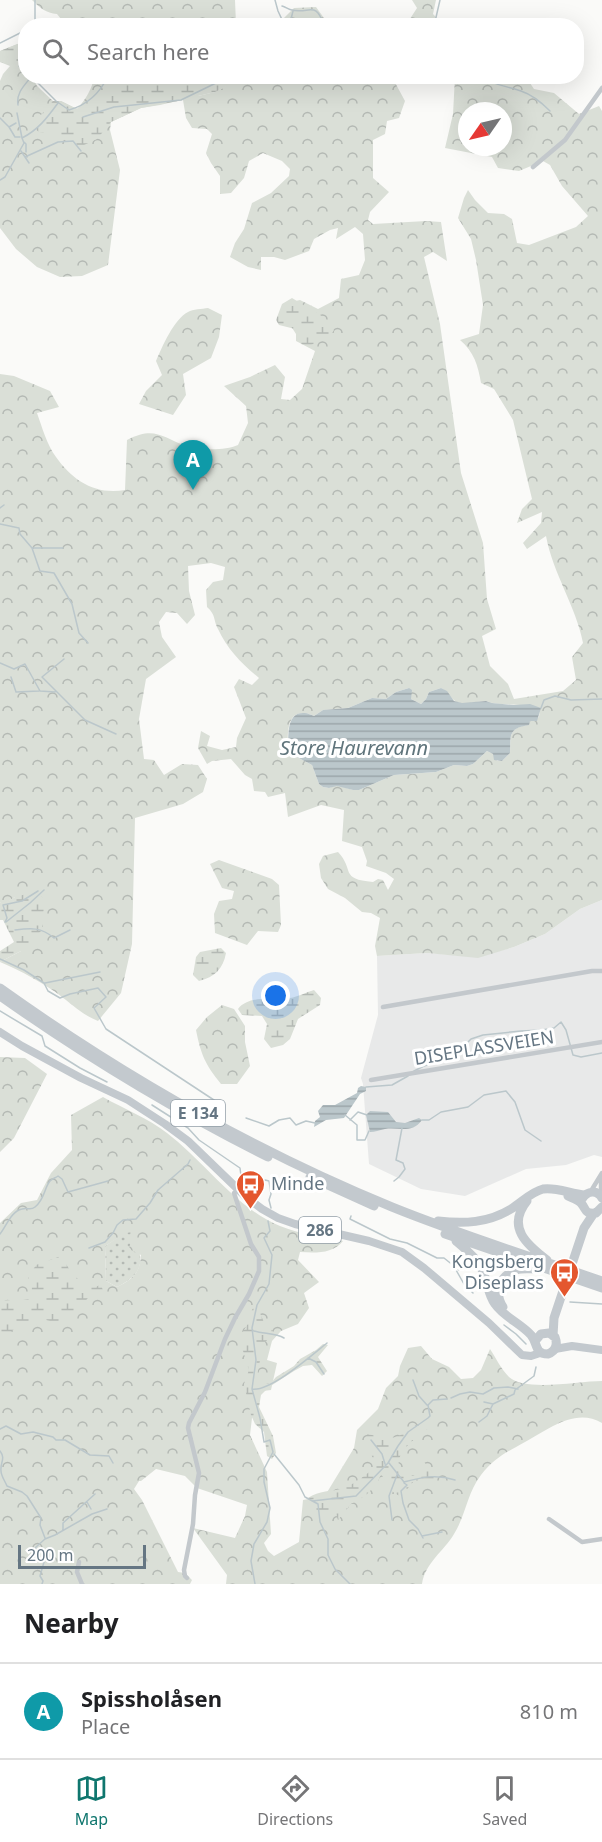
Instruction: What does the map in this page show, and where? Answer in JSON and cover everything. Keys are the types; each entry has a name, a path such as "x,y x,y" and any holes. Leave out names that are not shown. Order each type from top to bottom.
{"highway":[{"name":"E 134","path":"0,988 92,1051 212,1121 307,1169 424,1219 556,1269"},
{"name":"E 134","path":"0,996 107,1067 224,1134 332,1188 446,1234 583,1278 602,1288"},
{"name":"E 134","path":"424,1219 464,1223 485,1220 507,1211 532,1194 552,1189 574,1194 589,1204"},
{"name":"E 134","path":"556,1269 522,1237 519,1226 521,1210 530,1198 546,1192 560,1194 589,1204"},
{"name":"E 134","path":"589,1204 597,1193 601,1197"},
{"path":"545,1342 584,1228 589,1204"},
{"name":"E 134","path":"446,1234 476,1259 484,1273 490,1296 495,1305 529,1333 545,1342"},
{"name":"E 134","path":"545,1342 508,1313 501,1304 498,1293 501,1282 510,1272 521,1269 556,1269"},
{"name":"E 134","path":"583,1278 602,1281"}],"main road":[{"name":"286","path":"0,1032 22,1047 128,1100 178,1133 236,1191 262,1209 286,1221 376,1243 402,1252 489,1323 516,1350 527,1353 545,1342 602,1350"}],"street":[{"path":"533,167 571,134 602,88"},
{"path":"382,1007 602,971"},
{"name":"DISEPLASSVEIEN","path":"371,1080 602,1042"},
{"path":"601,1197 602,1175"},
{"path":"589,1204 602,1175"},
{"path":"187,1578 184,1570 193,1524 199,1473 188,1428 189,1423 205,1392 225,1339 256,1280 260,1263 251,1244 236,1191"},
{"path":"549,1519 582,1542 602,1539"},
{"path":"79,1562 77,1572 82,1584"}],"shaded area":[{"path":"602,900 602,1157 594,1155 566,1165 526,1169 465,1196 421,1189 369,1164 361,1078 378,1015 377,956 427,953 478,957 514,947 545,934 580,909"}],"green space":[{"path":"32,0 235,0 236,18 60,18 57,14 43,10"},
{"path":"412,0 436,0 433,14 437,18 411,18 417,8"},
{"path":"316,7 324,18 284,18 294,8"},
{"path":"18,44 18,84 36,84 53,101 61,101 77,109 92,84 167,84 198,96 215,92 230,84 396,84 405,101 399,118 387,121 385,134 373,140 373,178 389,192 370,212 368,220 373,224 441,222 447,261 433,252 424,257 440,324 461,473 483,543 487,599 496,629 482,636 490,666 508,684 514,699 563,691 576,680 572,657 583,643 546,536 527,549 523,543 541,523 542,512 517,523 522,509 532,499 513,420 494,389 481,383 475,359 460,340 479,334 483,305 471,239 458,218 468,190 488,213 504,214 512,219 517,243 529,245 576,227 588,216 562,186 550,165 543,161 519,171 498,168 492,157 487,156 512,156 512,102 458,102 458,150 445,148 453,114 455,84 531,84 534,89 554,93 579,114 599,106 602,111 602,900 580,909 545,934 478,958 427,953 377,956 375,946 380,918 371,913 362,912 345,898 328,889 321,878 319,864 323,856 338,852 351,876 356,879 373,882 378,879 383,880 388,890 394,879 386,873 366,866 367,861 362,847 342,841 344,810 321,805 288,817 285,793 268,797 265,792 254,791 252,779 245,775 231,759 212,761 207,764 198,748 201,731 210,736 207,746 222,750 236,747 237,738 246,718 234,687 239,679 252,685 259,678 230,650 218,629 212,612 207,607 206,590 213,582 223,580 225,567 211,563 188,566 189,591 195,615 187,624 177,613 166,612 159,622 162,637 176,657 146,679 139,719 144,759 154,760 164,775 182,764 198,765 207,779 203,792 183,804 135,818 132,944 121,993 98,1021 40,982 0,962 21,951 15,897 3,905 0,902 0,374 14,376 50,391 59,407 37,413 50,447 70,473 94,488 125,490 127,440 151,433 186,446 212,449 232,447 238,445 248,423 246,406 224,386 275,365 285,377 281,399 290,400 302,389 315,351 296,341 296,334 287,320 291,302 300,300 318,309 339,298 341,279 359,275 365,260 363,234 355,227 336,239 338,228 330,230 314,239 309,251 285,260 261,257 261,270 248,267 230,257 244,229 252,203 271,193 289,176 290,169 282,161 263,153 249,161 244,178 231,193 220,194 220,176 206,153 212,134 207,129 192,128 186,118 183,100 141,108 111,122 110,130 120,170 108,265 82,276 60,277 37,267 16,249 0,228 0,81 10,66 0,62 0,51","holes":["409,688 411,699 421,704 429,692 441,688 460,703 486,701 540,708 539,717 513,731 510,753 502,761 497,761 493,754 487,751 473,764 467,766 454,765 436,772 394,775 359,790 337,785 329,788 323,787 319,784 312,765 295,756 288,749 289,726 294,716 299,714 306,713 314,716 323,710 348,708 372,698 386,699 396,692"]},
{"path":"18,44 18,67 0,62 0,51"},
{"path":"123,84 232,84 215,92 141,108 111,122 97,139 84,145 73,145 58,136 39,132 30,125 33,117 40,116 53,101 61,101 75,108 86,110 108,98"},
{"path":"292,298 325,318 334,330 330,336 309,346 301,344 299,330 279,325 276,320 282,304"},
{"path":"208,308 222,315 219,337 211,358 183,374 186,395 173,415 139,404 146,391 162,375 156,361 173,327 188,312"},
{"path":"219,860 272,879 279,885 281,925 278,932 258,931 247,945 215,933 214,914 219,901 232,899 234,891 222,888 210,864"},
{"path":"38,891 49,907 43,912 42,930 21,951 0,962 0,951 14,942 3,920 0,920 0,902 3,904 15,897"},
{"path":"221,948 226,953 223,964 214,975 199,981 193,975 196,957 200,952"},
{"path":"314,990 321,998 320,1005 298,1019 290,1039 283,1045 271,1048 264,1039 267,1024 262,1016 242,1015 238,1009 249,1001 296,997"},
{"path":"222,1005 234,1009 245,1026 245,1042 250,1066 237,1084 221,1084 204,1059 196,1030"},
{"path":"0,1057 25,1058 47,1074 14,1138 0,1152"},
{"path":"103,1097 167,1133 235,1196 264,1218 295,1231 343,1241 329,1250 300,1252 298,1260 319,1282 304,1293 309,1308 298,1324 281,1331 272,1341 267,1360 277,1363 271,1390 255,1392 250,1435 267,1472 271,1534 264,1543 274,1556 299,1542 303,1500 326,1494 354,1448 357,1430 378,1409 386,1388 398,1376 408,1348 421,1346 432,1359 449,1367 461,1379 473,1378 481,1370 490,1349 509,1377 527,1384 553,1385 602,1381 602,1423 582,1418 562,1422 507,1452 491,1464 476,1482 458,1527 431,1563 422,1584 226,1584 227,1575 193,1528 235,1538 245,1516 247,1505 197,1488 185,1476 156,1469 139,1481 134,1489 142,1500 178,1572 185,1573 192,1580 190,1584 0,1584 0,1223 21,1203 37,1200 51,1173 72,1150 71,1115","holes":["133,1232 129,1249 141,1255 139,1266 131,1278 117,1287 106,1281 105,1246 126,1233"]},
{"path":"126,1232 133,1232 139,1250 140,1264 134,1276 117,1287 106,1281 105,1246"},
{"path":"61,1256 79,1280 96,1287 101,1284 103,1291 92,1293 73,1316 62,1324 42,1319 29,1329 13,1330 0,1340 0,1301 31,1299 32,1286 28,1278 36,1265"},
{"path":"255,1304 265,1324 277,1335 268,1339 263,1345 255,1386 271,1383 300,1359 323,1344 328,1345 318,1357 327,1371 322,1376 312,1365 303,1366 269,1387 261,1395 259,1407 273,1436 276,1453 272,1459 267,1456 264,1432 255,1424 251,1415 244,1384 249,1370 239,1338 249,1322"},
{"path":"430,1416 434,1424 409,1444 400,1456 399,1463 400,1470 413,1476 423,1470 419,1460 424,1462 437,1478 428,1483 417,1479 401,1497 393,1492 381,1474 377,1484 365,1496 351,1504 338,1520 335,1511 325,1516 323,1521 316,1521 308,1498 348,1486 376,1467 364,1440 368,1434 388,1439 399,1436"}],"water":[{"name":"Store Haurevann","path":"409,688 412,690 411,699 421,704 429,692 441,688 447,691 454,701 462,703 486,701 514,705 530,704 541,708 537,721 530,721 529,725 514,731 510,753 502,761 494,760 493,754 487,751 473,764 467,766 454,765 436,772 394,775 359,790 337,786 323,787 319,784 312,765 295,756 288,749 289,726 294,716 306,713 314,716 323,710 348,708 372,698 386,699 396,692"},
{"path":"361,1086 366,1087 366,1091 360,1094 344,1118 326,1120 314,1127 315,1121 320,1117 318,1111 323,1105 335,1105 357,1093"},
{"path":"370,1111 388,1112 396,1122 405,1123 419,1118 422,1120 410,1128 370,1132 366,1115"}],"waterway":[{"path":"35,0 35,18"},
{"path":"275,0 281,18"},
{"path":"436,18 440,0"},
{"path":"282,6 298,11 312,10 321,18"},
{"path":"291,18 293,11"},
{"path":"0,43 18,34"},
{"path":"18,105 19,93 25,84"},
{"path":"39,84 69,110 92,98 103,84"},
{"path":"83,117 114,107 181,100 214,84"},
{"path":"498,84 529,95 550,111"},
{"path":"0,180 5,177 24,143 22,138 38,127 58,103"},
{"path":"17,113 22,138"},
{"path":"0,118 15,137 20,137"},
{"path":"9,127 16,123"},
{"path":"25,157 58,142 73,141 81,151"},
{"path":"24,142 26,152"},
{"path":"21,151 29,163"},
{"path":"0,508 4,505"},
{"path":"0,524 19,528 20,534 32,548 40,571 54,573 72,604 79,633 88,643"},
{"path":"32,548 63,548"},
{"path":"64,659 42,677 85,720 116,734"},
{"path":"0,663 14,669 25,664 40,691 55,692"},
{"path":"11,677 16,692 39,691"},
{"path":"541,708 544,700 555,696 571,700 602,699"},
{"path":"6,922 44,890"},
{"path":"5,922 7,918 3,905 22,901 38,891"},
{"path":"15,930 36,929 54,938 70,930"},
{"path":"0,959 24,970 44,983 48,991 60,998 98,988 106,997 94,1008 106,1029 220,1104"},
{"path":"45,983 100,972"},
{"path":"0,1011 42,1036 45,1046 107,1082"},
{"path":"414,1071 452,1058 471,1039 483,1035 554,1028 561,1022 566,1030 573,1055 581,1057 602,1053"},
{"path":"366,1087 392,1085 408,1076"},
{"path":"422,1120 429,1120 441,1112 468,1107 484,1095 506,1091 515,1102 525,1130 541,1141"},
{"path":"152,1105 188,1128 199,1140 240,1168 241,1176 245,1176 254,1186 260,1187 265,1180 269,1181 271,1208"},
{"path":"350,1120 358,1112 367,1115"},
{"path":"345,1115 357,1125 357,1140 365,1140 369,1131"},
{"path":"246,1118 269,1126 279,1120 290,1118 296,1125 306,1121 315,1123"},
{"path":"394,1181 405,1169 403,1163 396,1160 402,1128"},
{"path":"89,1248 105,1242 123,1220 136,1219 158,1190 190,1160"},
{"path":"0,1234 18,1210 30,1209 38,1204 50,1181 58,1176 62,1179 68,1192 108,1181"},
{"path":"351,1216 350,1219 390,1239 407,1243 437,1258 444,1258 459,1270"},
{"path":"255,1584 251,1561 254,1544 267,1522 270,1508 264,1482 264,1469 273,1452 270,1440 264,1442 252,1389 256,1360 252,1328 257,1305 269,1284 272,1255 264,1238 270,1231 268,1221"},
{"path":"456,1270 464,1284 473,1293"},
{"path":"570,1302 602,1304"},
{"path":"504,1325 526,1344"},
{"path":"254,1331 284,1338"},
{"path":"252,1389 269,1385 280,1379 327,1343"},
{"path":"308,1358 316,1362 324,1374"},
{"path":"484,1402 493,1404 514,1394 515,1390 534,1376 536,1367"},
{"path":"413,1380 419,1396 427,1405"},
{"path":"451,1398 470,1392 483,1394 494,1388 518,1389"},
{"path":"312,1501 356,1496 388,1463 408,1432 430,1416 428,1405 433,1400 447,1399"},
{"path":"479,1422 487,1416 493,1404"},
{"path":"0,1429 6,1426 21,1434 33,1432 53,1437 56,1440 65,1440 90,1455 109,1456 113,1463"},
{"path":"371,1440 382,1454 385,1464"},
{"path":"0,1451 3,1458 1,1473 7,1486 27,1496 41,1518 40,1525 45,1538"},
{"path":"274,1454 299,1485 305,1497 318,1504 320,1522 328,1539 328,1555 335,1569 350,1584"},
{"path":"389,1463 404,1482 430,1477 455,1480"},
{"path":"392,1520 389,1496 397,1475"},
{"path":"404,1483 407,1485 401,1491 403,1503 409,1520 423,1538"},
{"path":"63,1530 63,1523 95,1494"},
{"path":"87,1502 91,1509"},
{"path":"42,1584 40,1576 44,1562 33,1554 36,1547 45,1539 92,1514 107,1509"},
{"path":"422,1536 442,1532"}],"place":[{"name":"Spissholåsen","path":"193,490"},
{"name":"Minde","path":"250,1210"},
{"name":"Kongsberg Diseplass","path":"565,1298"}]}
